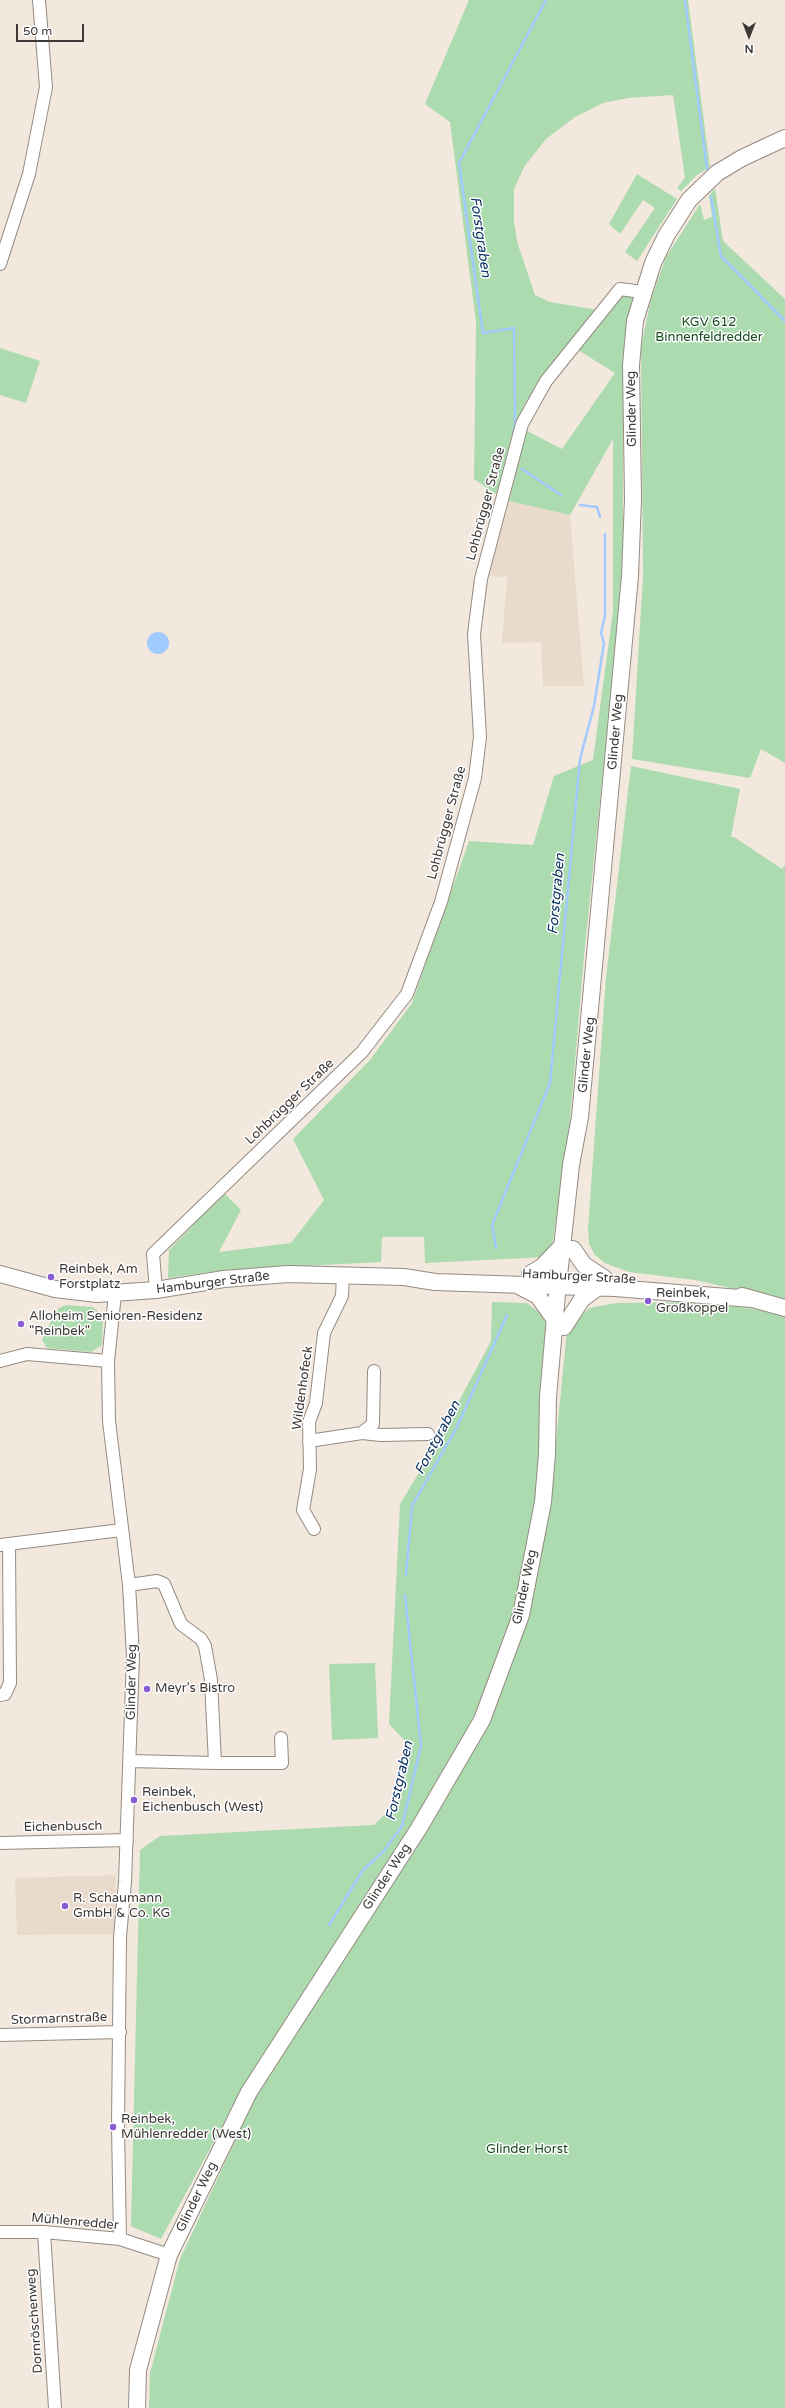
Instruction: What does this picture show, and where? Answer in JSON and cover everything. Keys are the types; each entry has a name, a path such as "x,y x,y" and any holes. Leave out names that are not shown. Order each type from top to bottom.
{"main road":[{"name":"Glinder Weg","path":"137,2408 138,2370 169,2255 249,2092 419,1828 482,1720 521,1615 543,1502 547,1454 557,1397 560,1323 564,1281 568,1247 582,1165 580,1117 630,576 634,499 632,346 638,307 642,292 666,236 697,191 709,179 732,164 785,138"},
{"path":"511,1284 538,1296 560,1323 582,1299 600,1283 568,1247 542,1267 530,1274"},
{"name":"Hamburger Straße","path":"404,1277 434,1272 530,1274 564,1281"},
{"name":"Hamburger Straße","path":"0,1274 55,1289 115,1294 259,1276 404,1277 435,1282 511,1284 564,1281 690,1284 785,1308"}],"street":[{"path":"0,264 22,198 46,87 39,0"},
{"name":"Lohbrügger Straße","path":"156,1290 153,1254 362,1052 407,994 440,902 475,778 480,737 474,634 481,578 522,424 546,381 620,289 642,292"},
{"name":"Wildenhofeck","path":"314,1529 303,1510 310,1469 309,1422 316,1403 324,1333 342,1296 344,1276"},
{"name":"Glinder Weg","path":"115,1294 108,1361 109,1421 121,1530 129,1585 133,1656 127,1840 120,1937 118,2126 120,2239"},
{"path":"0,1361 27,1354 108,1361"},
{"path":"362,1433 373,1424 374,1371"},
{"path":"310,1441 362,1433 382,1436 428,1434"},
{"path":"0,1695 5,1694 10,1683 4,1544 121,1530"},
{"path":"129,1585 157,1581 164,1584 181,1624 201,1639 205,1646 211,1680 215,1763"},
{"path":"130,1761 282,1763 281,1738"},
{"name":"Eichenbusch","path":"0,1843 127,1840"},
{"name":"Stormarnstraße","path":"0,2035 120,2032"},
{"name":"Mühlenredder","path":"0,2232 44,2232 120,2239 169,2255"},
{"name":"Dornröschenweg","path":"44,2232 55,2408"}],"shaded area":[{"path":"509,501 570,515 584,686 543,686 541,642 502,643 507,577 488,576"},
{"name":"R. Schaumann GmbH & Co. KG","path":"116,1875 114,1934 17,1935 15,1878"}],"green space":[{"path":"469,0 688,0 710,167 697,175 681,191 677,188 685,178 673,95 628,98 603,103 575,117 546,139 524,167 514,189 514,223 518,245 535,295 550,302 598,310 579,331 524,405 496,494 474,479 476,322 450,122 425,104"},
{"path":"637,174 677,199 637,261 625,252 655,208 643,200 620,234 609,224"},
{"name":"KGV 612 Binnenfeldredder","path":"715,188 723,241 785,299 785,763 761,749 750,778 632,759 643,576 641,347 651,299 666,257 700,204 704,220 712,217 709,196"},
{"path":"622,295 634,297 623,365 623,577 584,956 570,1121 553,1241 546,1257 425,1263 424,1237 382,1237 381,1262 225,1270 168,1278 169,1250 224,1193 241,1210 219,1252 291,1243 324,1200 293,1139 370,1060 412,1003 469,841 533,845 554,776 593,760 613,611 613,439 570,515 509,501 525,430 562,449 615,373 578,350"},
{"path":"0,348 40,361 26,403 0,395"},
{"path":"631,766 740,789 731,837 734,837 782,869 785,865 785,1300 695,1280 629,1272 605,1263 595,1255 589,1244 588,1228 606,978"},
{"path":"492,1302 527,1303 540,1313 550,1331 535,1501 514,1613 475,1717 412,1824 243,2088 161,2239 131,2226 140,1850 160,1836 374,1825 398,1801 407,1743 389,1724 400,1504 434,1448 491,1341"},
{"name":"Glinder Horst","path":"704,1302 748,1308 785,1316 785,2408 149,2408 150,2373 180,2259 256,2096 425,1832 489,1724 529,1617 550,1503 567,1330 589,1308 616,1303"},
{"path":"66,1305 93,1307 103,1317 102,1345 91,1352 47,1348 42,1340 55,1313 59,1308"},
{"path":"375,1663 378,1738 332,1740 329,1664"}],"water":[{"path":"158,632 166,635 169,643 166,651 158,654 150,651 147,643 150,635"}],"waterway":[{"name":"Forstgraben","path":"513,436 515,424 514,328 483,333 459,163 546,0"},
{"path":"685,0 707,169"},
{"path":"711,197 721,256 785,321"},
{"name":"Forstgraben","path":"522,469 561,495"},
{"name":"Forstgraben","path":"580,505 597,507 600,517"},
{"name":"Forstgraben","path":"496,1248 492,1225 550,1083 580,759 594,706 604,643 601,633 605,616 605,534"},
{"name":"Forstgraben","path":"406,1575 412,1506 457,1427 507,1315"},
{"name":"Forstgraben","path":"329,1925 363,1870 384,1851 402,1826 421,1746 405,1595"}],"place":[{"name":"Reinbek, Am Forstplatz","path":"51,1277"},
{"name":"Reinbek, Großkoppel","path":"648,1301"},
{"name":"Alloheim Senioren-Residenz \"Reinbek\"","path":"21,1324"},
{"name":"Meyr's Bistro","path":"147,1689"},
{"name":"Reinbek, Eichenbusch (West)","path":"134,1800"},
{"name":"R. Schaumann GmbH & Co. KG","path":"65,1906"},
{"name":"Reinbek, Mühlenredder (West)","path":"113,2127"}]}
